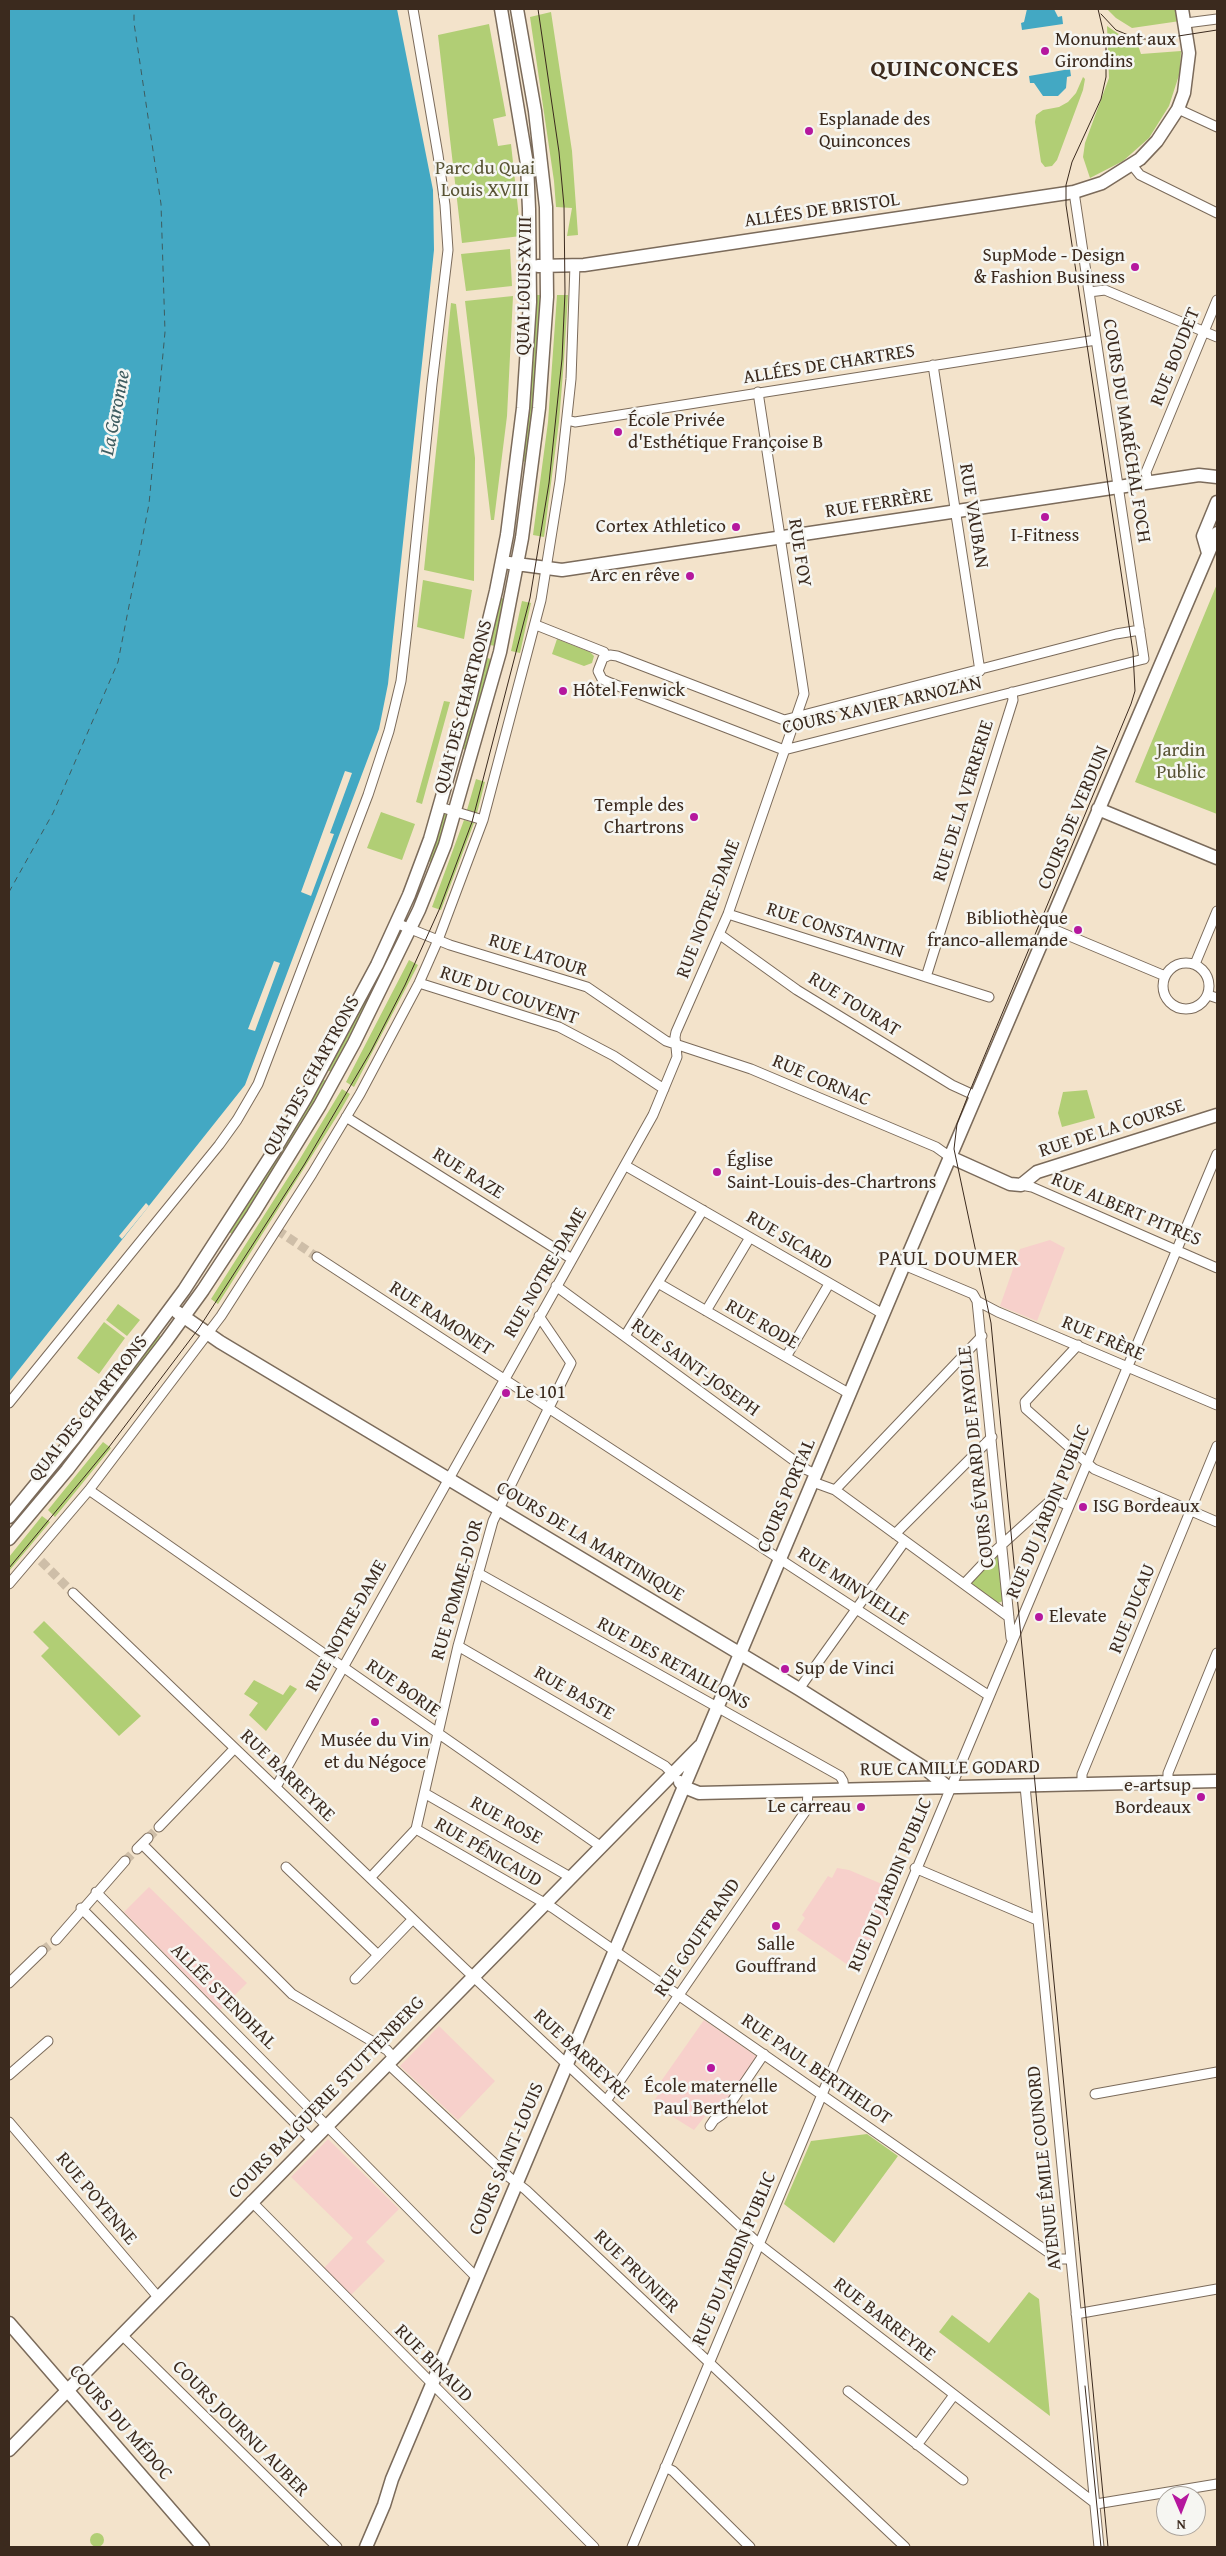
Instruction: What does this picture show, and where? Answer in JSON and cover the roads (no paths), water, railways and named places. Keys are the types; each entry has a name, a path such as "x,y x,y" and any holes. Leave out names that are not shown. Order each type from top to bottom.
{"main road":[{"name":"QUAI LOUIS XVIII","path":"501,9 527,164 531,266 524,408 502,562"},
{"name":"QUAI LOUIS XVIII","path":"517,9 542,164 547,266 539,408 517,564"},
{"name":"ALLÉES DE BRISTOL","path":"531,266 575,265 1074,192 1102,183 1132,166 1158,141 1178,109 1188,74 1189,48 1182,9"},
{"name":"RUE FERRÈRE","path":"502,562 565,570 1199,475 1217,477"},
{"name":"COURS DE VERDUN","path":"1208,553 1203,536 1217,502"},
{"name":"COURS DE VERDUN","path":"904,1265 1217,533"},
{"name":"QUAI DES CHARTRONS","path":"9,1517 74,1438 171,1308 306,1099 377,965 409,895 440,807 484,648 502,562"},
{"name":"QUAI DES CHARTRONS","path":"9,1539 73,1462 184,1317 253,1214 320,1105 354,1043 410,929 445,845 500,652 517,564"},
{"path":"1098,808 1217,858"},
{"name":"RUE DE LA COURSE","path":"1021,1185 1036,1172 1217,1115"},
{"path":"950,1157 1010,1184 1021,1185"},
{"name":"COURS PORTAL","path":"684,1787 904,1265"},
{"name":"COURS DE LA MARTINIQUE","path":"171,1308 208,1334 799,1690 923,1767 949,1788"},
{"name":"COURS PORTAL","path":"672,1772 703,1742"},
{"path":"672,1772 684,1787"},
{"name":"COURS BALGUERIE STUTTENBERG","path":"9,2450 672,1772"},
{"name":"RUE CAMILLE GODARD","path":"684,1787 699,1794 1217,1781"},
{"name":"COURS SAINT-LOUIS","path":"366,2547 431,2385 684,1787"},
{"name":"COURS DU MÉDOC","path":"9,2323 204,2547"}],"street":[{"path":"9,1404 219,1145 237,1120 258,1084 368,795 389,731 401,681 408,630 432,384 448,250 444,196 413,9"},
{"path":"1186,23 1217,18"},
{"path":"1178,109 1217,127"},
{"path":"1132,166 1140,175 1217,213"},
{"name":"COURS DU MARÉCHAL FOCH","path":"1074,192 1144,659"},
{"path":"9,1584 38,1558 208,1334 292,1206 346,1117 380,1058 419,983 438,940 483,820 536,625 547,569 560,481 571,369 575,265"},
{"path":"1089,292 1105,290 1217,337"},
{"name":"RUE BOUDET","path":"1148,483 1146,472 1217,300"},
{"name":"ALLÉES DE CHARTRES","path":"566,420 575,422 1096,340"},
{"name":"RUE VAUBAN","path":"933,365 980,671"},
{"name":"RUE FOY","path":"758,392 804,694 784,750"},
{"name":"COURS XAVIER ARNOZAN","path":"536,625 604,652 606,656"},
{"name":"COURS XAVIER ARNOZAN","path":"1140,630 1116,634 980,671 784,720 617,656 606,656 603,658 598,671 602,679 608,682 784,750 1144,659"},
{"path":"1144,659 1159,665"},
{"name":"RUE DE LA VERRERIE","path":"926,977 1012,700 1012,692"},
{"name":"RUE NOTRE-DAME","path":"276,1787 556,1286 626,1166 664,1089 677,1057 676,1032 728,914 784,750"},
{"path":"440,807 483,820"},
{"path":"1195,964 1217,911"},
{"name":"RUE CONSTANTIN","path":"728,914 989,997"},
{"name":"RUE LATOUR","path":"396,923 438,940 587,987 666,1041 675,1043"},
{"path":"1048,928 1164,976"},
{"name":"RUE TOURAT","path":"719,934 806,995 952,1085 976,1096"},
{"path":"1181,963 1195,964 1201,968 1209,980 1208,995 1198,1006 1192,1008 1177,1007 1166,998 1163,991 1164,976 1174,966 1181,963"},
{"name":"RUE DU COUVENT","path":"419,983 559,1027 614,1056 664,1089"},
{"path":"1208,995 1217,998"},
{"name":"RUE CORNAC","path":"675,1043 752,1069 936,1147 950,1157"},
{"name":"RUE RAZE","path":"346,1117 572,1259"},
{"name":"RUE DU JARDIN PUBLIC","path":"632,2547 988,1695 1217,1154"},
{"name":"RUE SICARD","path":"626,1166 883,1314"},
{"name":"RUE ALBERT PITRES","path":"1021,1185 1032,1187 1217,1268"},
{"path":"625,1336 703,1210"},
{"path":"706,1311 749,1238"},
{"name":"RUE RAMONET","path":"316,1257 549,1408"},
{"name":"RUE FRÈRE","path":"904,1265 965,1290 977,1300 998,1312 1217,1405"},
{"name":"RUE RODE","path":"658,1284 850,1394"},
{"path":"786,1357 829,1284"},
{"name":"RUE SAINT-JOSEPH","path":"556,1286 815,1478 835,1490 1009,1617"},
{"name":"COURS ÉVRARD DE FAYOLLE","path":"977,1300 1011,1641"},
{"name":"RUE POMME-D'OR","path":"370,1878 416,1829 426,1794 458,1646 498,1510 571,1363 540,1316"},
{"path":"835,1490 982,1336"},
{"path":"1078,1345 1024,1402 1026,1409 1094,1469 1217,1522"},
{"name":"RUE MINVIELLE","path":"549,1408 988,1695"},
{"path":"895,1534 992,1437"},
{"name":"RUE DUCAU","path":"1082,1784 1082,1774 1217,1446"},
{"name":"RUE BORIE","path":"88,1490 600,1846"},
{"path":"964,1584 1050,1501 1058,1501 1068,1506"},
{"path":"799,1690 905,1541"},
{"name":"RUE DES RETAILLONS","path":"478,1573 840,1776 843,1781 844,1790"},
{"name":"RUE BARREYRE","path":"73,1593 473,1976 759,2244 1096,2504"},
{"name":"RUE BASTE","path":"458,1646 665,1766 672,1772"},
{"path":"1168,1782 1168,1773 1217,1653"},
{"path":"159,1827 234,1748"},
{"name":"AVENUE ÉMILE COUNORD","path":"1025,1786 1099,2547"},
{"name":"RUE GOUFFRAND","path":"606,2101 806,1809 808,1791"},
{"name":"RUE ROSE","path":"426,1794 570,1877"},
{"name":"RUE PÉNICAUD","path":"416,1829 544,1904"},
{"name":"RUE PRUNIER","path":"142,1844 292,1994 387,2050 390,2060 517,2183 905,2547"},
{"path":"56,1940 81,1908 125,1861"},
{"path":"286,1867 378,1955"},
{"path":"916,1868 1037,1920"},
{"name":"ALLÉE STENDHAL","path":"96,1892 477,2278"},
{"name":"RUE PAUL BERTHELOT","path":"544,1904 679,1995 1058,2259 1070,2259"},
{"name":"ALLÉE STENDHAL","path":"81,1908 312,2140"},
{"path":"355,1979 413,1919"},
{"path":"9,1983 42,1951"},
{"path":"9,2075 48,2041"},
{"path":"710,2126 714,2120 724,2113 764,2054"},
{"path":"1095,2094 1217,2072"},
{"name":"RUE POYENNE","path":"10,2126 158,2297"},
{"name":"RUE BINAUD","path":"252,2202 431,2385 594,2547"},
{"path":"1076,2314 1217,2289"},
{"name":"COURS JOURNU AUBER","path":"121,2334 337,2547"},
{"path":"848,2390 963,2480"},
{"path":"917,2445 954,2395"},
{"path":"665,2467 673,2471 750,2547"},
{"path":"1096,2504 1217,2484"}],"water":[{"name":"La Garonne","path":"9,9 397,9 433,190 434,250 388,684 379,729 245,1085 9,1382"},
{"path":"1027,9 1054,9 1058,17 1062,16 1063,24 1022,30 1021,23 1024,22"},
{"path":"1070,69 1071,76 1067,77 1066,88 1058,96 1043,96 1034,83 1030,83 1029,76"}],"tunnel":[{"path":"277,1230 317,1257"},
{"path":"41,1561 73,1593"},
{"path":"148,1838 159,1827"},
{"path":"125,1861 137,1849"},
{"path":"42,1951 56,1940"}],"tram line":[{"path":"9,1568 109,1447 199,1328 304,1165 371,1051 405,985 439,910 472,822 530,598 549,483 562,359 565,292 564,206 559,152 538,9"},
{"path":"1098,9 1106,43 1106,77 1101,99 1072,162 1066,185 1066,205 1133,652 1135,691 969,1093 957,1124 954,1149 991,1323 1108,2547"},
{"path":"1101,14 1116,30 1138,39 1159,39 1217,30"},
{"path":"1085,2386 1101,2547"}],"place":[{"name":"Monument aux Girondins","path":"1045,51"},
{"name":"Esplanade des Quinconces","path":"809,131"},
{"name":"SupMode - Design & Fashion Business","path":"1135,267"},
{"name":"École Privée d'Esthétique Françoise B","path":"618,432"},
{"name":"I-Fitness","path":"1045,517"},
{"name":"Cortex Athletico","path":"736,527"},
{"name":"Arc en rêve","path":"690,576"},
{"name":"Hôtel Fenwick","path":"563,691"},
{"name":"Temple des Chartrons","path":"694,817"},
{"name":"Bibliothèque franco-allemande","path":"1078,930"},
{"name":"Église Saint-Louis-des-Chartrons","path":"717,1172"},
{"name":"Le 101","path":"506,1393"},
{"name":"ISG Bordeaux","path":"1083,1507"},
{"name":"Elevate","path":"1039,1617"},
{"name":"Sup de Vinci","path":"785,1669"},
{"name":"Musée du Vin et du Négoce","path":"375,1722"},
{"name":"e-artsup Bordeaux","path":"1201,1797"},
{"name":"Le carreau","path":"861,1807"},
{"name":"Salle Gouffrand","path":"776,1926"},
{"name":"École maternelle Paul Berthelot","path":"711,2068"}],"district":[{"name":"QUINCONCES","path":"945,70"},
{"name":"PAUL DOUMER","path":"949,1260"}],"park label":[{"name":"Parc du Quai Louis XVIII","path":"485,180"},
{"name":"Jardin Public","path":"1181,762"}]}
